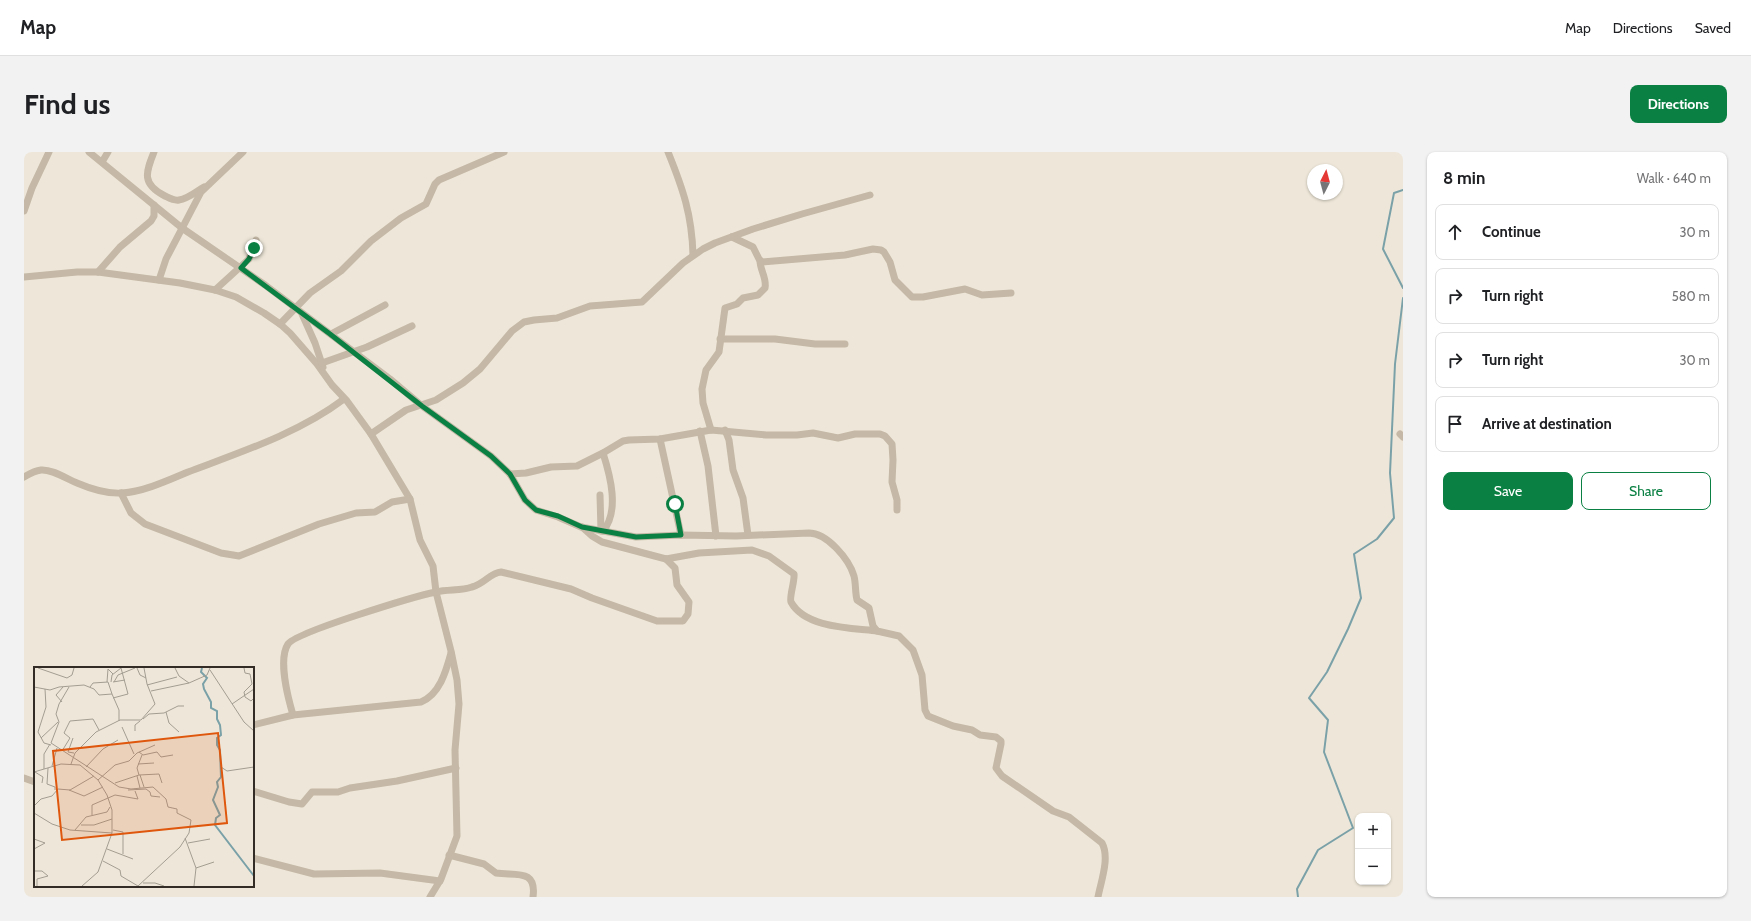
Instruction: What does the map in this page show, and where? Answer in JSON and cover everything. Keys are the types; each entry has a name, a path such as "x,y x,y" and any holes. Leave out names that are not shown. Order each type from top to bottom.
{"street":[{"path":"24,211 32,188 49,152"},
{"path":"89,152 182,228 241,268 354,352 422,406 491,456 510,474 525,500 532,507 582,527 636,537 813,533 844,555 856,583 857,600 869,608 873,626 877,631"},
{"path":"102,162 108,152"},
{"path":"154,152 147,171 148,181 154,189 173,199 180,200 204,187 244,152"},
{"path":"280,324 316,287 342,271 371,241 405,215 426,204 435,184 439,180 504,152"},
{"path":"668,152 688,204 693,255"},
{"path":"159,280 166,259 204,187"},
{"path":"371,434 406,410 422,406 436,400 463,383 480,369 512,331 524,322 557,318 590,306 642,302 693,255 714,243 808,212 870,196"},
{"path":"98,272 120,247 151,221 154,216 154,206"},
{"path":"711,430 703,403 702,389 706,370 719,352 725,308 737,304 743,298 758,295 764,290 765,279 760,261 753,247 732,237"},
{"path":"215,290 241,268 252,254 256,240"},
{"path":"760,261 769,262 877,249 884,252 890,262 895,280 912,297 923,297 965,289 982,295 1011,293"},
{"path":"24,277 77,272 98,272 159,280 215,290 250,304 280,324 317,364 327,379 344,398 371,434 410,499 420,540 433,566 436,592 457,680 459,697 455,739 458,833 440,881 430,897"},
{"path":"330,334 385,305"},
{"path":"301,313 322,363 327,379"},
{"path":"322,363 354,352 412,326"},
{"path":"720,339 768,338 815,344 845,344"},
{"path":"24,477 33,472 42,470 88,487 121,493 170,480 244,450 309,422 326,412 344,398"},
{"path":"510,474 526,473 552,467 577,466 623,441 660,439 700,431 725,430 771,435 797,435 813,433 838,438 862,434 880,434 885,436 892,444 892,482 897,500 897,510"},
{"path":"725,430 730,446 733,470 743,498 748,535"},
{"path":"700,431 708,466 716,536"},
{"path":"660,439 681,535"},
{"path":"602,531 609,522 612,496 610,475 603,453"},
{"path":"121,493 131,513 145,524 221,553 239,556 319,524 356,513 375,512 392,502 410,499"},
{"path":"600,495 602,531"},
{"path":"582,527 602,542 666,559 699,553 752,550 760,552 776,560 794,574 791,601 797,610 823,623 877,631 899,636 913,650 922,675 925,710 928,716 957,727 972,730 980,735 998,738 1001,741 996,765 998,772 1046,807 1069,817 1102,843 1104,847 1104,863 1098,897"},
{"path":"293,715 285,682 285,656 288,643 298,637 358,615 436,592 471,588 485,582 496,573 507,572 536,581 571,589 652,620 666,622 682,621 688,614 689,602 677,585 675,568 666,559"},
{"path":"254,725 293,715 421,702 432,695 441,680 451,650"},
{"path":"254,791 289,802 302,804 312,792 338,792 350,788 397,781 456,768"},
{"path":"24,778 34,782"},
{"path":"450,856 484,864 496,874 511,873 525,876 533,883 532,897"},
{"path":"254,858 314,874 380,873 440,881"}],"waterway":[{"path":"1403,190 1394,193 1383,249 1403,288"},
{"path":"1298,897 1297,889 1318,850 1353,828 1324,752 1328,720 1309,698 1327,672 1361,598 1354,554 1377,539 1394,518 1390,473 1395,364 1403,298"}],"route":[{"path":"254,248 249,259 241,268 390,379 422,406 434,413 501,464 510,474 525,500 536,510 558,516 582,527 636,537 648,537 681,535 675,504"}]}
